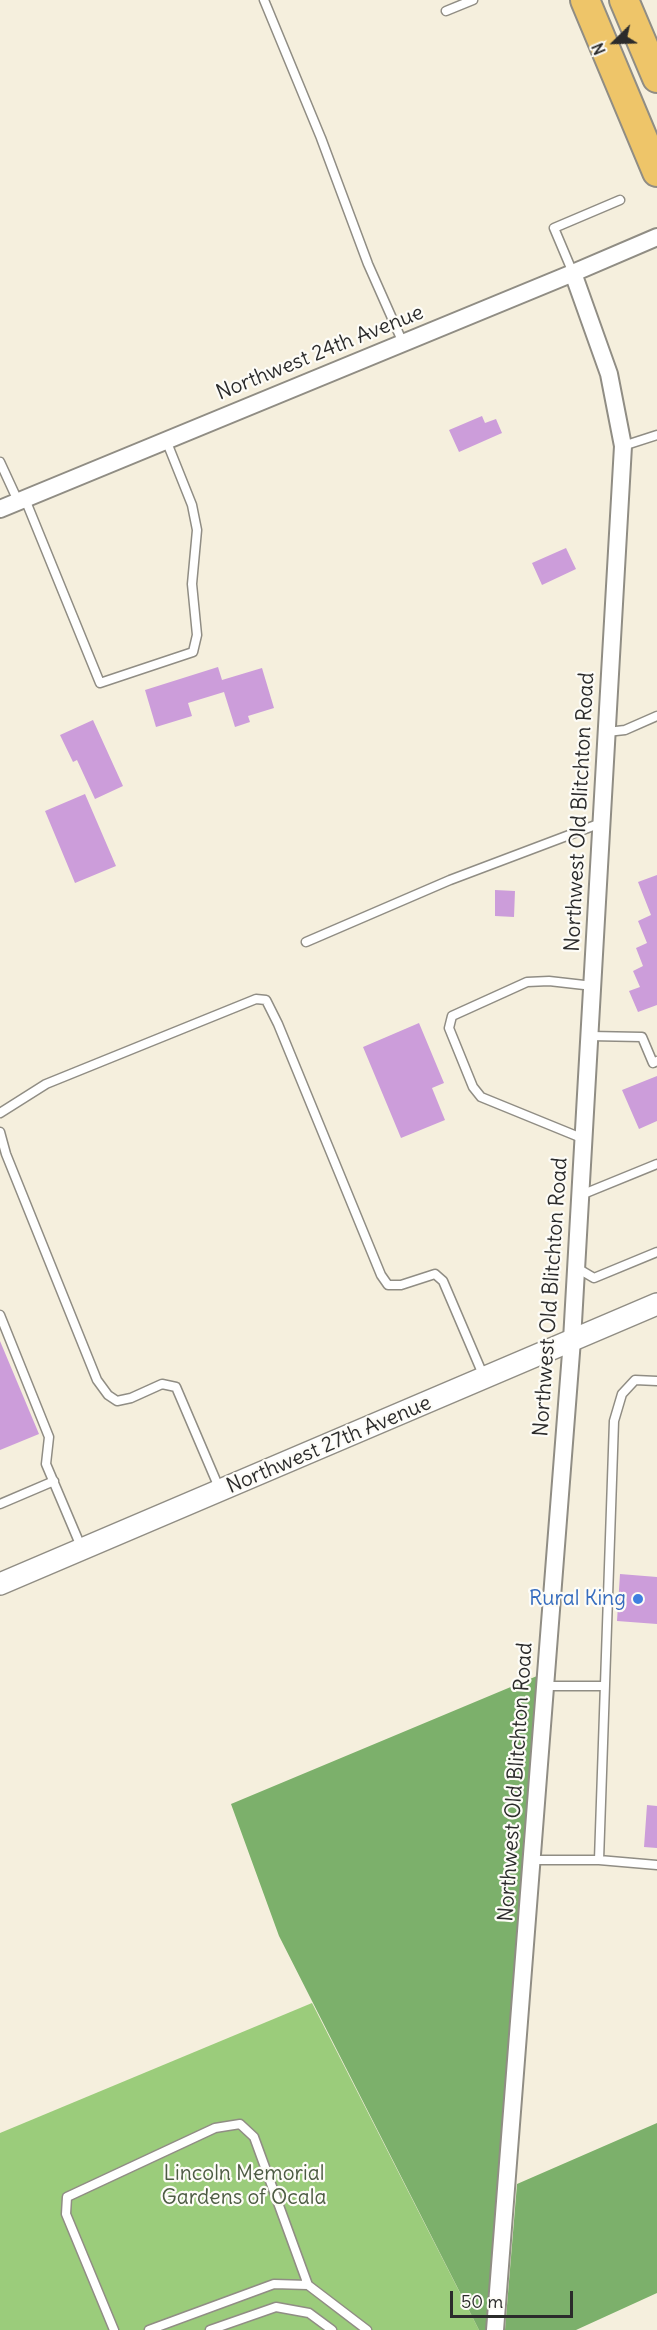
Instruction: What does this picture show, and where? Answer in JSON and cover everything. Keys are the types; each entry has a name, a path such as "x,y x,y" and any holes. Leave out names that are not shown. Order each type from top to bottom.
{"highway":[{"path":"585,0 657,172"},
{"path":"624,0 657,78"}],"street":[{"name":"Northwest 24th Avenue","path":"0,509 657,237"},
{"name":"Northwest Old Blitchton Road","path":"495,2330 577,1268 623,446 609,374 573,273"},
{"name":"Northwest 27th Avenue","path":"0,1584 657,1304"}],"lane":[{"path":"264,0 321,138 368,264 403,343"},
{"path":"446,11 473,0"},
{"path":"573,273 554,228 620,200"},
{"path":"623,446 657,435"},
{"path":"0,462 21,500 100,683 193,652 197,635 192,584 196,530 192,505 166,440"},
{"path":"607,732 625,730 657,716"},
{"path":"306,942 450,880 602,823"},
{"path":"584,1139 481,1097 473,1087 449,1028 452,1016 526,982 549,981 593,986"},
{"path":"0,1113 46,1084 256,999 266,1000 278,1024 381,1275 388,1285 401,1285 435,1274 443,1281 485,1378"},
{"path":"590,1036 642,1037 653,1063 657,1061"},
{"path":"0,1132 10,1164 97,1380 108,1395 117,1401 131,1398 162,1384 176,1387 220,1491"},
{"path":"581,1195 657,1164"},
{"path":"577,1268 594,1278 657,1252"},
{"path":"0,1315 49,1437 46,1464 82,1549"},
{"path":"599,1860 614,1421 622,1394 635,1380 657,1381"},
{"path":"0,1504 54,1481"},
{"path":"546,1686 605,1686"},
{"path":"532,1860 599,1860 657,1865"},
{"path":"114,2330 66,2214 67,2197 215,2128 240,2124 254,2137 308,2284 367,2330"},
{"path":"149,2330 274,2284 308,2284"},
{"path":"210,2330 276,2307 309,2313 332,2330"}],"green space":[{"path":"537,1676 487,2330 479,2330 279,1936 231,1804"},
{"name":"Lincoln Memorial Gardens of Ocala","path":"312,2003 479,2330 0,2330 0,2133"},
{"path":"657,2123 657,2293 576,2330 505,2330 517,2184"}],"building":[{"path":"482,416 485,423 496,419 502,433 459,452 449,430"},
{"path":"566,548 576,569 542,585 532,563"},
{"path":"218,667 222,680 262,668 274,708 248,716 250,722 235,727 224,692 188,703 192,716 156,727 145,690"},
{"path":"93,720 123,786 95,799 77,760 73,762 60,735"},
{"path":"85,794 116,866 75,883 45,811"},
{"path":"657,875 657,1005 638,1012 629,991 640,987 633,971 643,966 636,948 647,943 638,921 651,915 638,882"},
{"path":"495,890 515,891 514,917 495,916"},
{"path":"419,1023 444,1083 432,1088 445,1120 401,1138 363,1047"},
{"path":"657,1076 657,1121 639,1129 622,1090"},
{"path":"0,1341 39,1434 0,1450"},
{"name":"Rural King","path":"620,1574 657,1577 657,1624 617,1621"},
{"path":"647,1805 657,1806 657,1848 644,1847"}],"place":[{"name":"Rural King","path":"638,1599"}]}
